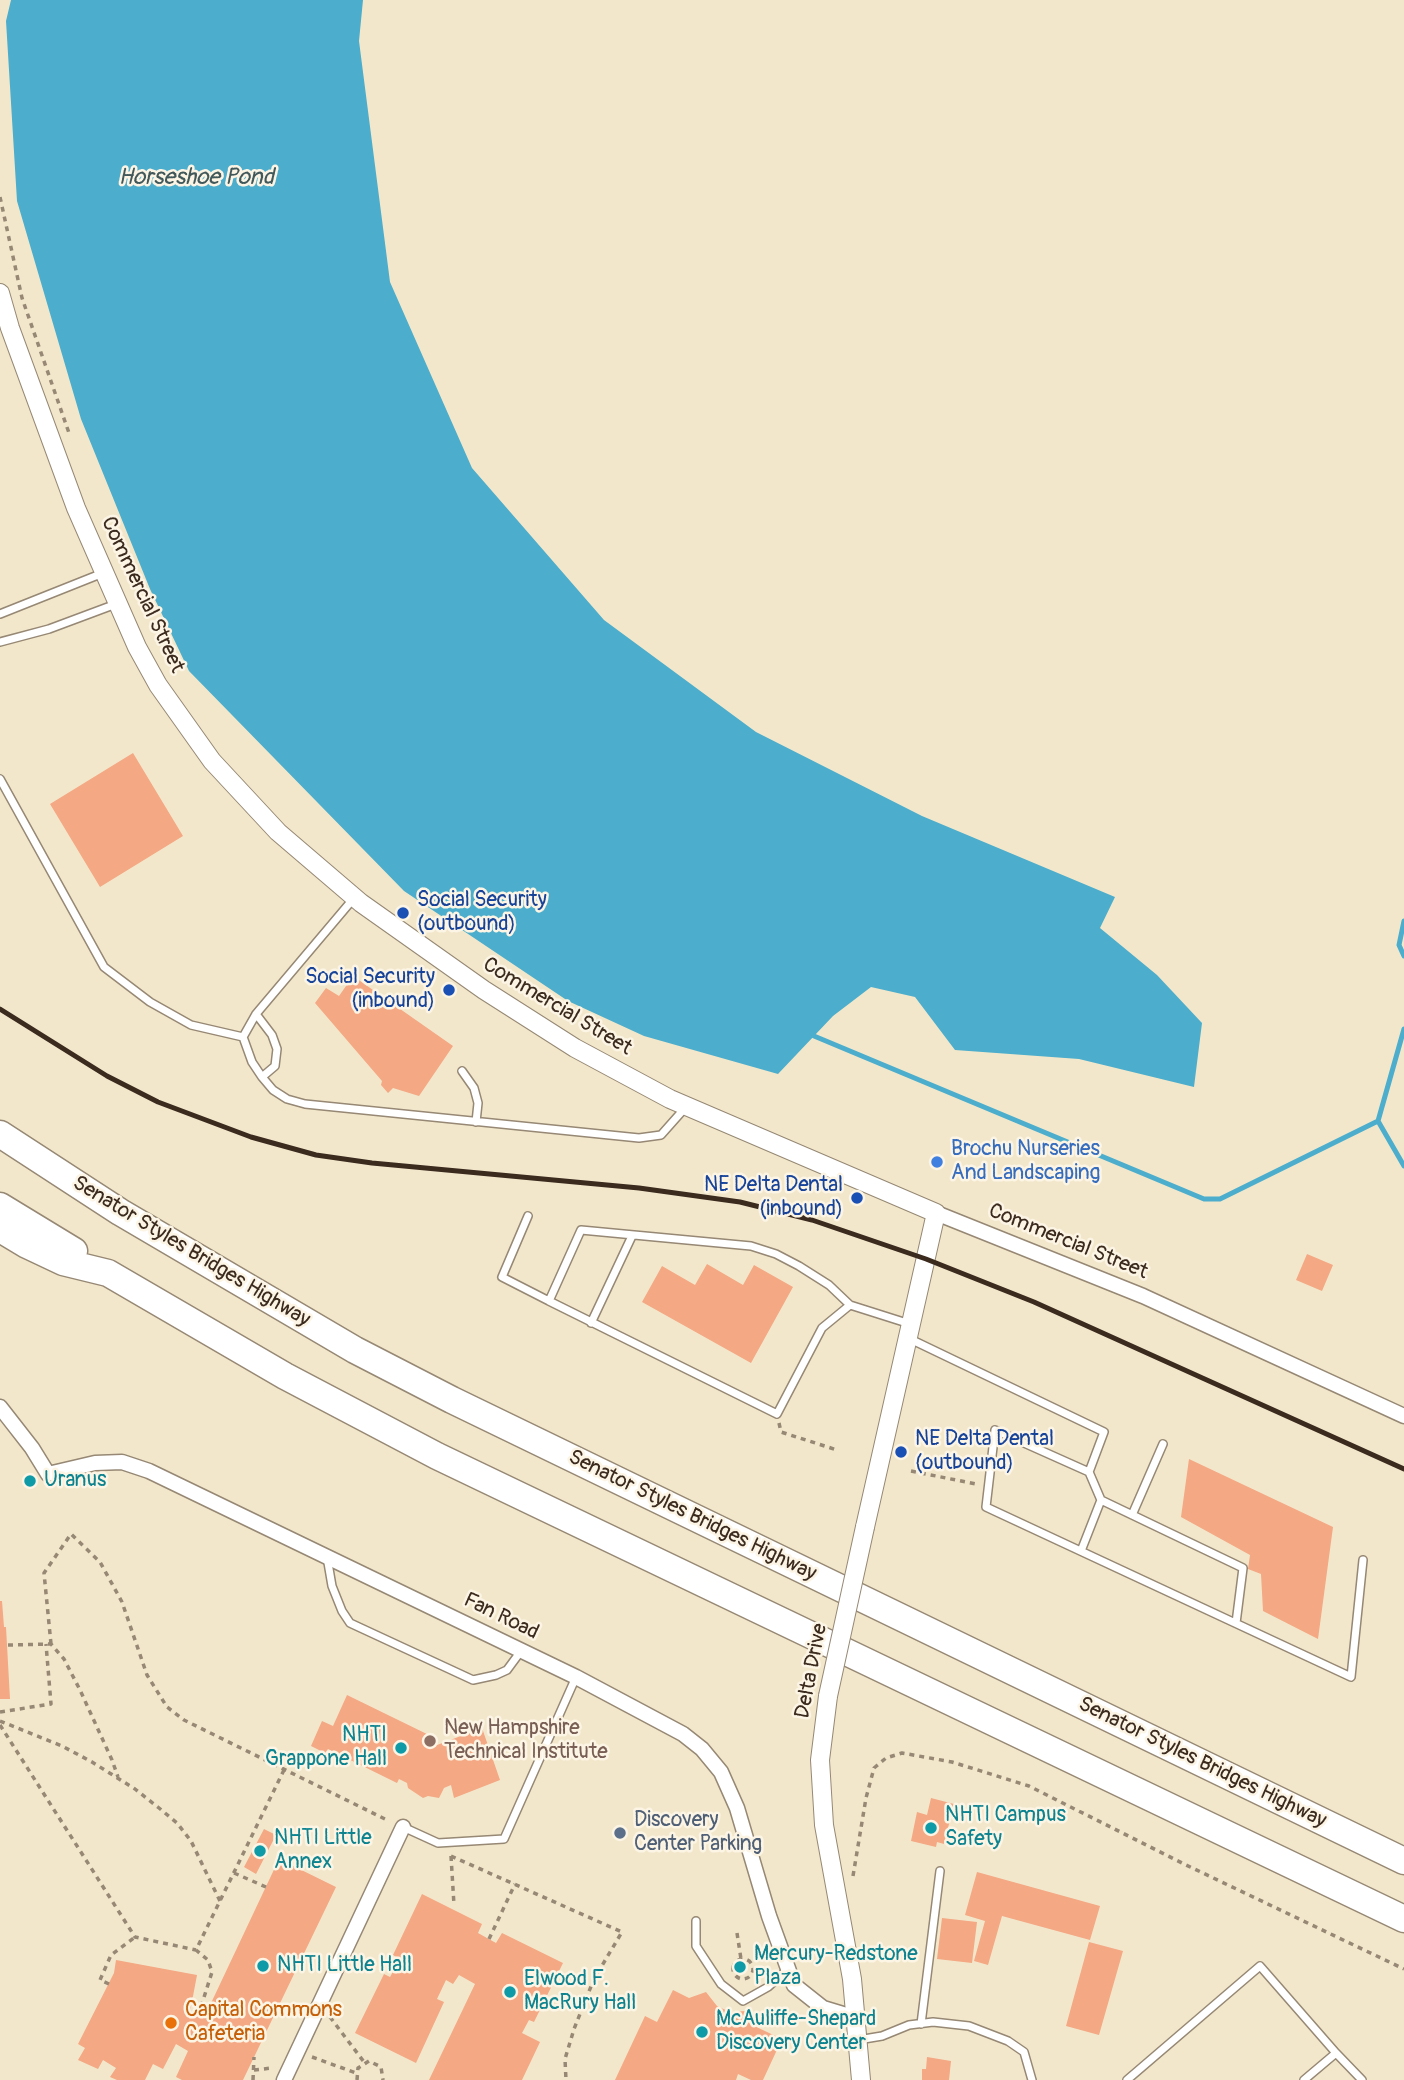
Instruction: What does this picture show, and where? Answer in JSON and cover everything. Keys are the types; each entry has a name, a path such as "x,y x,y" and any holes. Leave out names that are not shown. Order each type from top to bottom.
{"highway":[{"name":"Senator Styles Bridges Highway","path":"0,1134 167,1239 355,1350 452,1400 1404,1861"},
{"path":"0,1206 108,1273 285,1376 437,1456 1404,1919"},
{"path":"0,1229 64,1262 108,1273"}],"street":[{"name":"Commercial Street","path":"0,293 10,328 76,508 117,604 158,685 212,761 278,832 354,898 484,990 575,1048 686,1106 936,1213 1143,1296 1404,1416"},
{"name":"Delta Drive","path":"861,2080 852,1979 824,1825 820,1760 828,1696 936,1213"},
{"name":"Fan Road","path":"0,1407 32,1448 48,1474 95,1463 122,1462 149,1471 576,1677 683,1734 702,1749 721,1772 737,1808 769,1916 794,1985 823,2008 856,2018"},
{"path":"284,2080 403,1827"}],"lane":[{"path":"0,614 104,573"},
{"path":"0,642 49,629 117,604"},
{"path":"0,779 104,967 150,1002 191,1026 243,1037"},
{"path":"354,898 256,1014 243,1037 252,1062 272,1090 287,1099 305,1104 639,1138 661,1135 686,1106"},
{"path":"256,1014 272,1035 277,1049 275,1066 262,1077"},
{"path":"462,1071 474,1088 478,1103 476,1122"},
{"path":"528,1216 502,1277 777,1415 822,1328 850,1305"},
{"path":"549,1301 581,1230 751,1246 776,1254 799,1266 830,1285 850,1305 909,1331 1104,1432 1089,1472"},
{"path":"591,1323 632,1236"},
{"path":"1236,1623 1243,1568 1101,1500 1089,1472 995,1430 986,1507 1351,1677 1363,1560"},
{"path":"1132,1515 1163,1444"},
{"path":"1081,1551 1101,1500"},
{"path":"327,1556 332,1586 350,1623 474,1680 508,1670 521,1651"},
{"path":"403,1827 438,1843 504,1839 576,1677"},
{"path":"921,2024 940,1871"},
{"path":"696,1921 696,1946 721,1984 743,2001 768,1987 788,1969"},
{"path":"1127,2080 1260,1966 1362,2080"},
{"path":"858,2040 933,2022 970,2026 1008,2041 1024,2052 1032,2080"},
{"path":"1304,2080 1336,2053"}],"path":[{"path":"0,197 22,299 72,442"},
{"path":"777,1415 781,1432 837,1450"},
{"path":"911,1471 989,1487"},
{"path":"0,1712 51,1704 44,1573 71,1534 100,1562 121,1602 148,1675 167,1707 184,1720 403,1827"},
{"path":"8,1645 48,1644 64,1659 112,1760 118,1779"},
{"path":"0,1723 62,1746 135,1789 177,1823 191,1841 220,1901"},
{"path":"0,1723 135,1937 196,1950 208,1960 212,1972 198,2016"},
{"path":"852,1879 866,1798 874,1769 886,1758 902,1753 952,1762 1029,1786 1196,1870 1404,1969"},
{"path":"196,1950 284,1770"},
{"path":"438,1843 444,1853 622,1932 594,1979 574,2029 565,2059 566,2080"},
{"path":"451,1856 454,1905"},
{"path":"234,1873 265,1887"},
{"path":"489,1939 515,1884"},
{"path":"737,1933 741,1959"},
{"path":"108,1984 100,1980 111,1955 135,1937"},
{"path":"741,1959 750,1962 753,1969 749,1978 742,1980 736,1978 732,1969 735,1962 741,1959"},
{"path":"329,2016 364,2062 378,2064 383,2071 383,2080"},
{"path":"253,2080 254,2057"},
{"path":"310,2057 356,2073"},
{"path":"357,2080 356,2073 364,2062"}],"water":[{"name":"Horseshoe Pond","path":"11,0 363,0 359,41 390,282 472,468 604,620 756,732 922,816 1115,897 1100,928 1157,975 1202,1023 1194,1087 1079,1059 955,1050 915,997 871,987 833,1016 778,1074 644,1036 568,1001 404,891 189,671 150,589 81,419 17,201 6,21"}],"building":[{"path":"133,753 183,836 100,887 50,804"},
{"path":"353,976 453,1046 419,1096 393,1088 388,1093 381,1085 382,1081 315,1003 326,988 339,996"},
{"path":"1307,1254 1333,1265 1322,1291 1296,1280"},
{"path":"707,1264 743,1285 754,1265 793,1287 751,1363 642,1302 662,1266 695,1285"},
{"path":"1189,1459 1333,1527 1318,1639 1263,1611 1261,1574 1248,1569 1250,1555 1181,1517"},
{"path":"0,1601 6,1627 10,1699 0,1699"},
{"name":"NHTI Grappone Hall","path":"347,1695 433,1737 437,1745 482,1728 500,1780 454,1798 451,1785 444,1788 439,1798 423,1798 399,1779 397,1783 328,1749 325,1753 311,1746 322,1721 333,1726"},
{"name":"NHTI Campus Safety","path":"931,1798 954,1804 944,1844 937,1842 936,1847 911,1841 917,1812 927,1815"},
{"name":"NHTI Little Annex","path":"264,1829 276,1835 256,1874 244,1867"},
{"name":"NHTI Little Hall","path":"279,1859 336,1887 243,2080 182,2080 176,2077 188,2051 176,2044 163,2069 153,2064 145,2080 117,2080 110,2077 116,2068 103,2060 98,2069 78,2060 85,2048 78,2044 114,1973 116,1960 197,1975 190,2012 204,2018"},
{"path":"977,1872 1100,1906 1090,1940 1002,1916 988,1965 974,1961 985,1921 965,1915"},
{"name":"Elwood F. MacRury Hall","path":"422,1894 482,1924 478,1933 496,1943 502,1933 563,1963 534,2022 529,2020 522,2033 540,2042 522,2080 429,2080 475,1984 459,1975 453,1984 446,1980 437,1999 444,2002 416,2063 355,2033 384,1974 390,1977 400,1959 393,1955"},
{"path":"942,1918 977,1922 972,1963 937,1959"},
{"path":"1089,1942 1123,1951 1099,2035 1066,2026"},
{"name":"McAuliffe-Shepard Discovery Center","path":"673,1990 689,1998 706,1992 717,2006 730,2012 746,2011 750,2024 782,2039 763,2080 751,2080 738,2074 736,2080 615,2080 645,2016 657,2022"},
{"path":"927,2057 951,2061 949,2080 922,2080 922,2069 926,2069"}],"waterway":[{"path":"1404,921 1399,945 1404,956"},
{"path":"1404,1029 1378,1121 1404,1166"},
{"path":"814,1036 1204,1199 1220,1199 1378,1121"}],"railway":[{"path":"0,1009 107,1076 158,1102 251,1137 316,1155 372,1163 639,1188 740,1202 812,1220 926,1259 1034,1302 1404,1469"}],"place":[{"name":"Social Security (outbound)","path":"403,913"},
{"name":"Social Security (inbound)","path":"449,990"},
{"name":"Brochu Nurseries And Landscaping","path":"937,1162"},
{"name":"NE Delta Dental (inbound)","path":"857,1198"},
{"name":"NE Delta Dental (outbound)","path":"901,1452"},
{"name":"Uranus","path":"30,1481"},
{"name":"New Hampshire Technical Institute","path":"430,1741"},
{"name":"NHTI Grappone Hall","path":"401,1748"},
{"name":"NHTI Campus Safety","path":"931,1828"},
{"name":"Discovery Center Parking","path":"620,1833"},
{"name":"NHTI Little Annex","path":"260,1851"},
{"name":"NHTI Little Hall","path":"263,1966"},
{"name":"Mercury-Redstone Plaza","path":"740,1967"},
{"name":"Elwood F. MacRury Hall","path":"510,1992"},
{"name":"Capital Commons Cafeteria","path":"171,2023"},
{"name":"McAuliffe-Shepard Discovery Center","path":"702,2032"}]}
